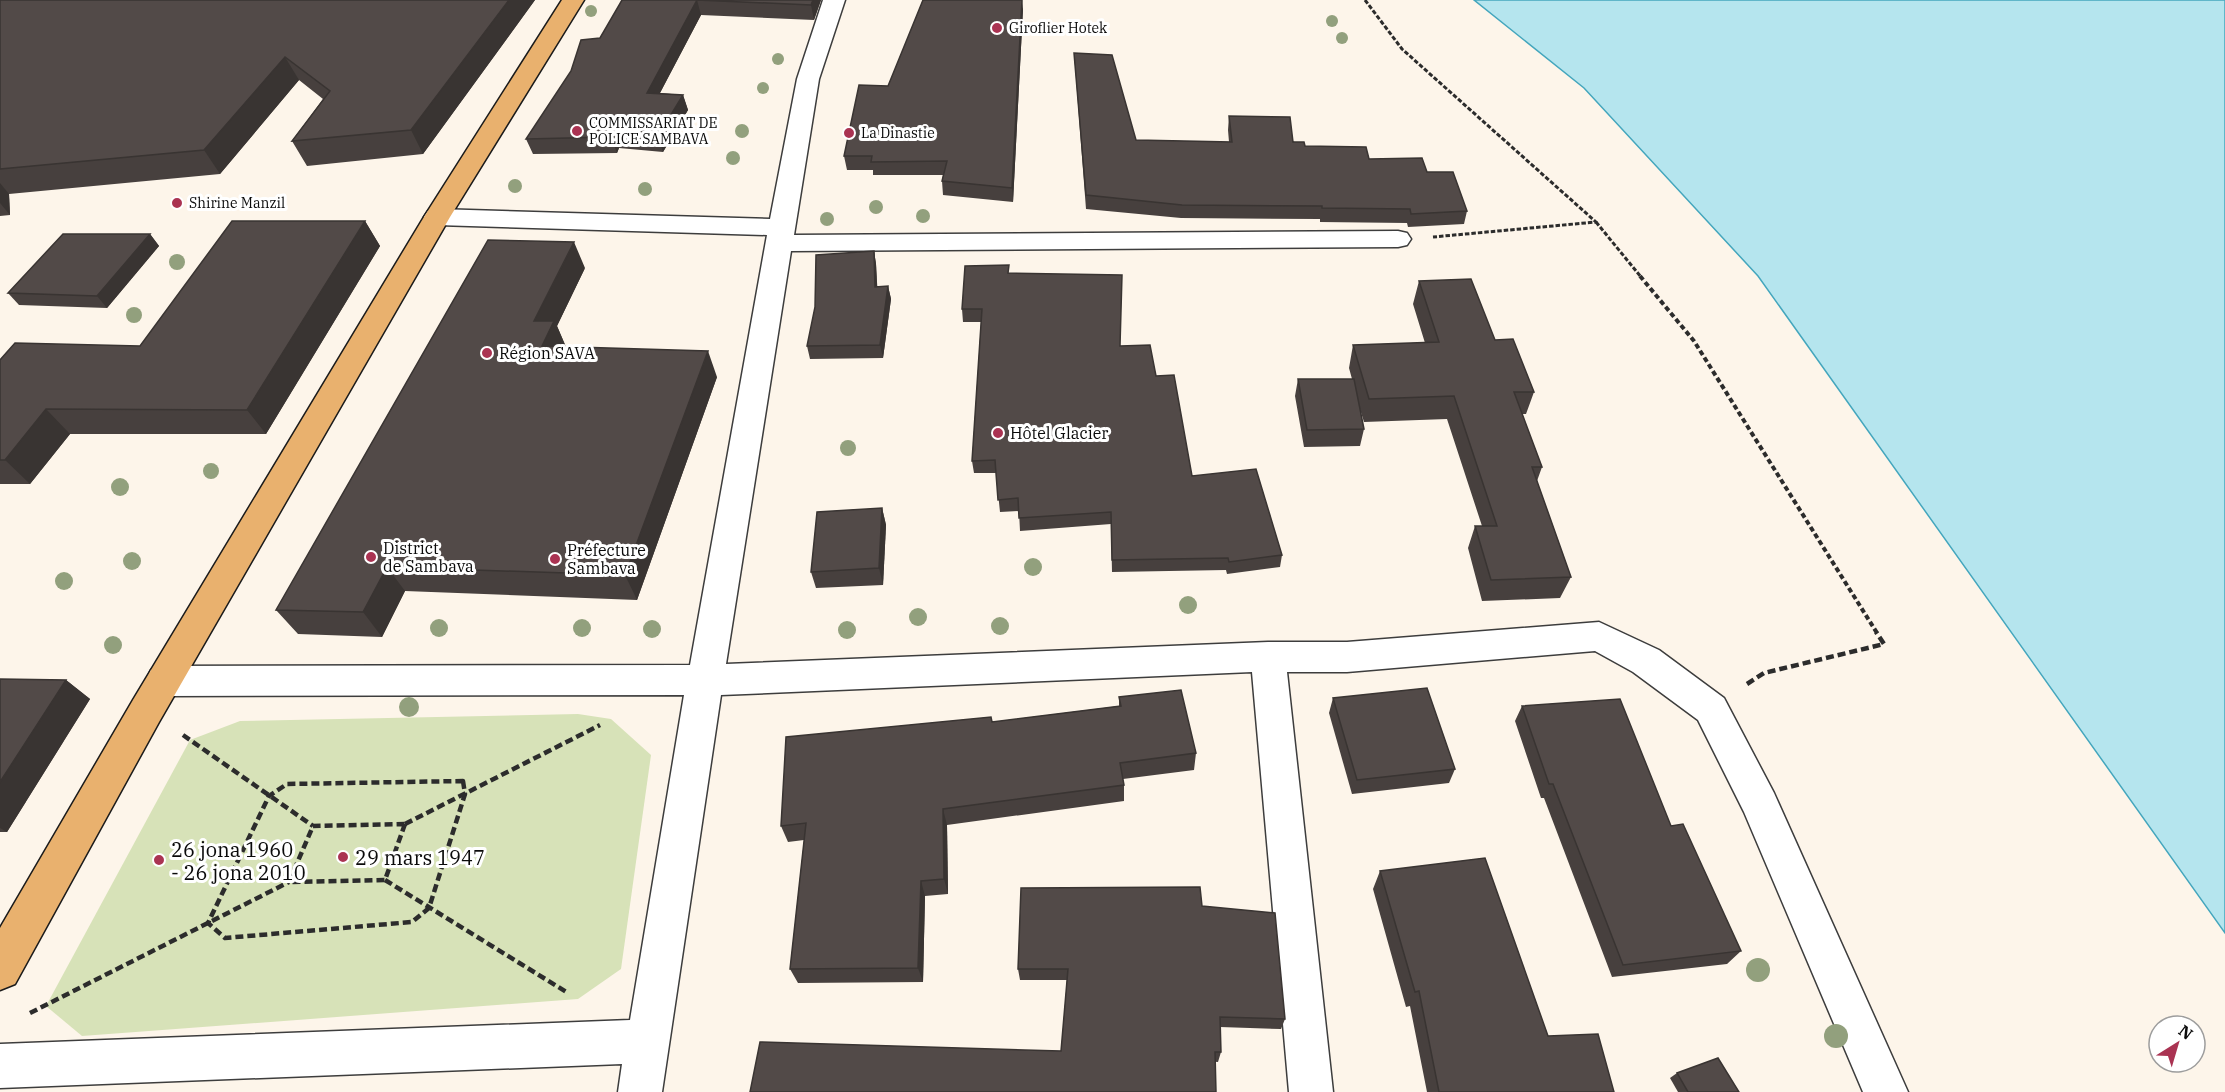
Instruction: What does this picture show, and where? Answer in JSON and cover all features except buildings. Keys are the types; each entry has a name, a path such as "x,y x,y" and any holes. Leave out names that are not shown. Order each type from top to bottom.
{"main road":[{"path":"0,969 146,711 437,217 573,0"}],"street":[{"path":"640,1092 705,681 780,235 808,78 834,0"},
{"path":"437,217 780,235 1398,239"},
{"path":"164,681 705,681 1268,657 1347,657 1599,636 1646,661 1711,709 1760,805 1886,1092"},
{"path":"1268,657 1311,1092"},
{"path":"0,1066 647,1041"}],"path":[{"path":"1365,0 1402,49 1596,222 1694,341 1884,644 1764,673 1711,709"},
{"path":"1398,239 1596,222"},
{"path":"146,711 313,826 405,824 601,724"},
{"path":"463,781 465,794 429,908 412,922 225,938 208,923 269,796 287,784 463,781"},
{"path":"385,880 405,824"},
{"path":"289,882 313,826"},
{"path":"27,1015 289,882 385,880 578,999"}],"green space":[{"path":"578,714 611,719 651,755 621,969 578,999 82,1036 46,1006 190,740 240,721"}],"water":[{"path":"1474,0 2225,0 2225,933 1758,276 1584,88"}],"place":[{"name":"Giroflier Hotek","path":"997,28"},
{"name":"COMMISSARIAT DE POLICE SAMBAVA","path":"577,131"},
{"name":"La Dinastie","path":"849,133"},
{"name":"Shirine Manzil","path":"177,203"},
{"name":"Région SAVA","path":"487,353"},
{"name":"Hôtel Glacier","path":"998,433"},
{"name":"District de Sambava","path":"371,557"},
{"name":"Préfecture Sambava","path":"555,559"},
{"name":"29 mars 1947","path":"343,857"},
{"name":"26 jona 1960 - 26 jona 2010","path":"159,860"}]}
